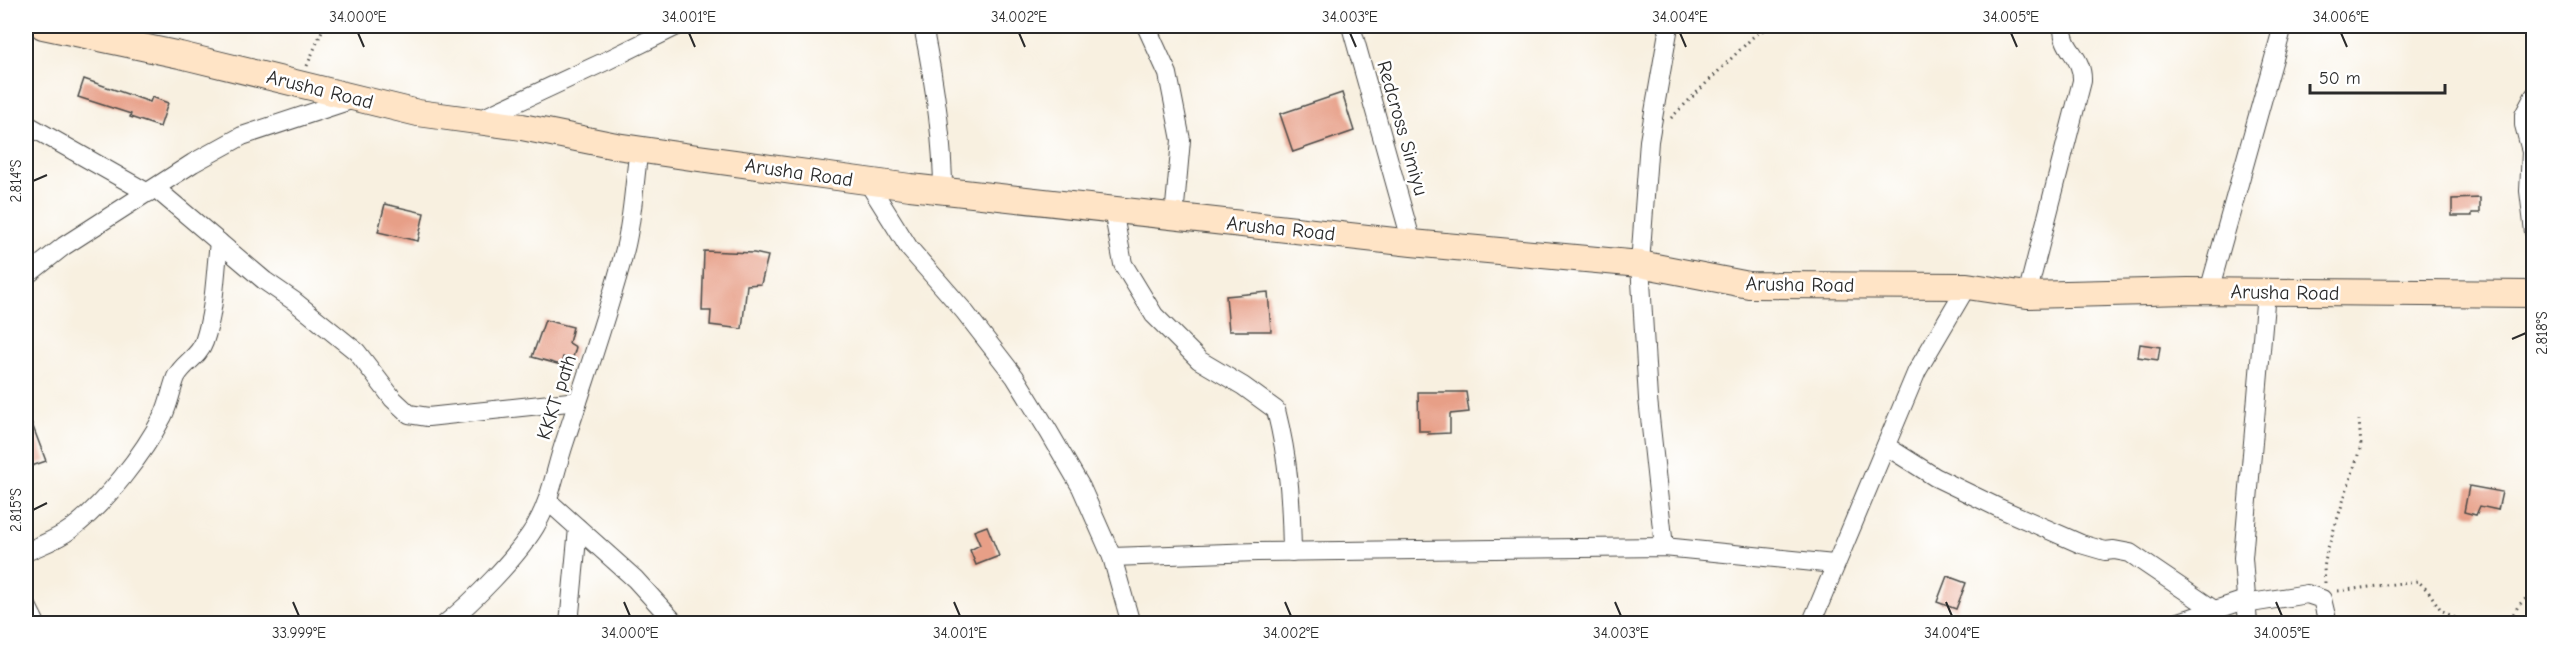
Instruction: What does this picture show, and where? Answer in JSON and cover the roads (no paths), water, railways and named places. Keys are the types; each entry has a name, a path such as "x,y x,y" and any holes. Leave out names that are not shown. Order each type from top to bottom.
{"main road":[{"name":"Arusha Road","path":"43,26 418,113 522,127 639,149 943,191 1412,243 1640,264 1749,285 1967,286 2027,295 2209,291 2534,294"}],"street":[{"path":"477,121 677,26"},
{"path":"923,26 934,79 943,163 943,191"},
{"path":"1146,26 1168,74 1181,140 1174,217"},
{"name":"Redcross Simiyu","path":"1351,26 1412,243"},
{"path":"1664,548 1648,399 1640,264 1649,141 1669,26"},
{"path":"2027,295 2082,81 2082,68 2066,46 2064,26"},
{"path":"2209,291 2283,26"},
{"path":"2534,96 2524,115 2524,125 2531,151 2529,191 2534,232"},
{"path":"26,276 64,246 192,163 242,136 357,98"},
{"path":"26,124 152,190 357,352 393,399 409,414 428,417 578,401"},
{"name":"KKKT path","path":"445,624 494,578 534,528 549,501 562,447 626,247 639,149"},
{"path":"867,182 909,248 964,311 1015,377 1081,487 1112,557 1131,624"},
{"path":"1113,210 1123,264 1154,315 1199,360 1243,386 1276,410 1286,451 1291,490 1292,552"},
{"path":"26,552 69,531 93,511 152,437 168,404 175,379 186,362 196,355 203,345 213,305 219,242"},
{"path":"1810,624 1917,371 1967,286"},
{"path":"2248,624 2243,558 2266,292"},
{"path":"1886,446 1935,477 2081,544 2105,551 2130,553 2214,610"},
{"path":"549,501 635,579 676,624"},
{"path":"569,624 578,528"},
{"path":"1112,557 1184,553 1664,548 1834,564"},
{"path":"2173,624 2245,602 2307,594 2321,595 2328,624"},
{"path":"26,604 36,624"}]}
